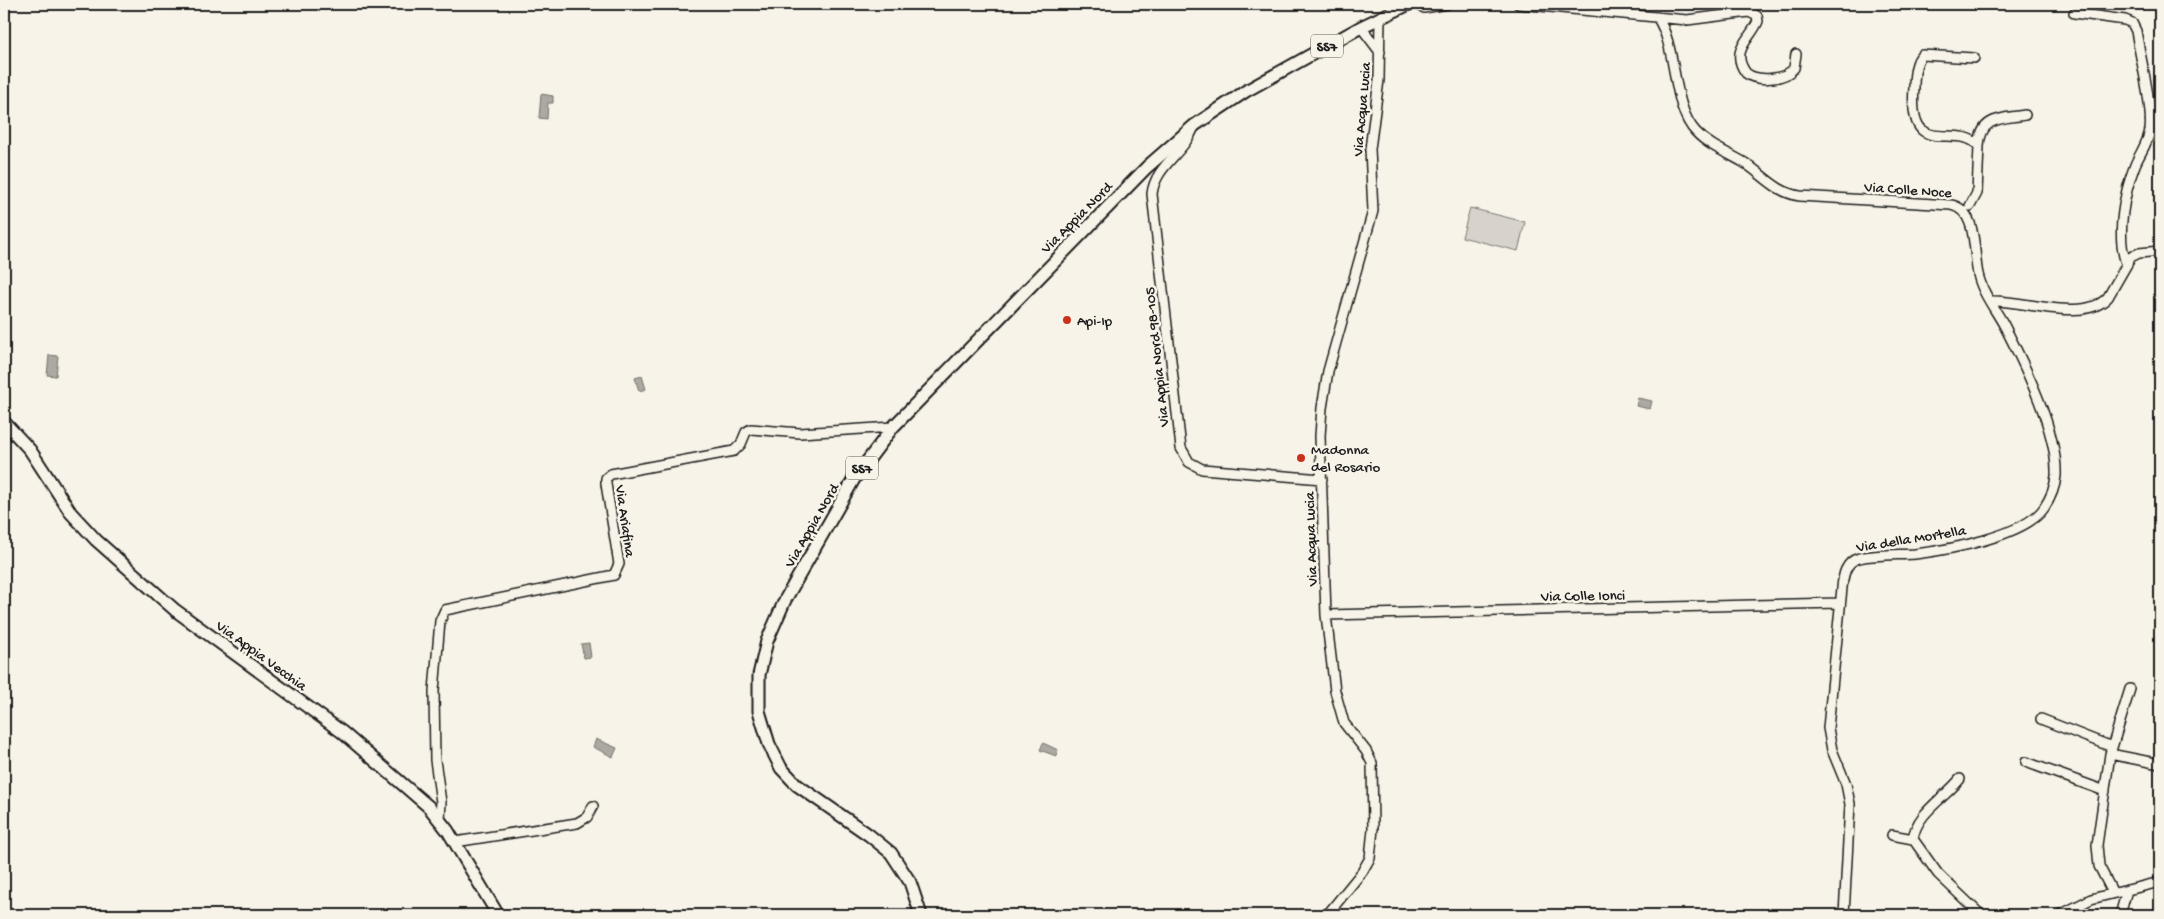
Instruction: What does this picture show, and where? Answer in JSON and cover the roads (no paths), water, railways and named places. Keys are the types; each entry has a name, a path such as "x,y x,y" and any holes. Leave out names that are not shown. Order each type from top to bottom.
{"main road":[{"name":"SS7","path":"1361,27 1409,4"},
{"name":"Via Appia Nord","path":"921,915 916,894 908,876 886,849 862,830 809,795 784,772 766,738 758,701 762,659 780,611 854,479 893,427 1109,205 1147,167 1195,125 1246,91 1361,27"},
{"name":"Via Appia Vecchia","path":"4,422 26,446 71,513 96,540 182,615 357,744 425,803 440,819 455,842 498,915"}],"street":[{"path":"1416,4 1424,8 1448,4"},
{"path":"1518,4 1692,20 1742,12 1755,14 1758,18 1757,23 1746,38 1740,52 1744,70 1754,78 1766,78 1789,73 1795,64 1796,54"},
{"path":"2074,13 2126,20 2132,23 2136,31 2150,125 2146,142 2130,177 2122,220 2120,242 2126,263"},
{"name":"Via Acqua Lucia","path":"1327,915 1369,861 1372,839 1374,777 1372,763 1369,756 1346,727 1340,714 1335,691 1326,615 1320,421 1325,387 1373,211 1370,149 1378,87 1380,17"},
{"name":"Via Colle Noce","path":"1657,17 1666,34 1680,95 1693,128 1705,139 1748,165 1777,188 1789,194 1959,207 1967,216 1971,226 1979,279 1990,301"},
{"name":"Via Acqua Lucia","path":"1361,27 1380,52"},
{"path":"1974,58 1922,55 1917,62 1914,102 1919,124 1925,133 1935,136 1966,137 1979,146"},
{"path":"1967,216 1977,190 1979,146 1982,132 1987,124 1997,119 2025,115"},
{"name":"Via Appia Nord 98-105","path":"1195,125 1185,145 1158,175 1152,194 1181,448 1189,462 1206,470 1322,478"},
{"path":"1959,207 1970,206"},
{"path":"1990,301 2009,301 2071,309 2092,308 2108,297 2126,263 2136,254 2160,251"},
{"name":"Via della Mortella","path":"1844,915 1849,799 1844,778 1832,750 1828,728 1840,603 1845,572 1854,559 1928,552 1993,537 2031,521 2048,502 2054,487 2056,471 2043,412 2030,377 1990,301"},
{"name":"Via Ariafina","path":"440,819 441,802 436,767 434,713 440,621 443,611 449,608 614,576 619,564 606,484 606,478 611,474 734,451 741,444 746,432 751,429 800,433 893,427"},
{"name":"Via Colle Ionci","path":"1326,615 1840,603"},
{"path":"2114,893 2101,872 2097,857 2098,837 2111,751 2130,689"},
{"path":"2041,719 2111,751 2160,764"},
{"path":"2026,762 2105,790"},
{"path":"1960,779 1922,818 1916,828 1914,839 1938,874 1981,915"},
{"path":"455,842 577,823 587,817 593,806"},
{"path":"1892,835 1914,839"},
{"path":"2060,915 2087,901 2160,882"},
{"path":"2120,915 2127,890"}],"place":[{"name":"Api-Ip","path":"1067,320"},
{"name":"Madonna del Rosario","path":"1301,458"}]}
